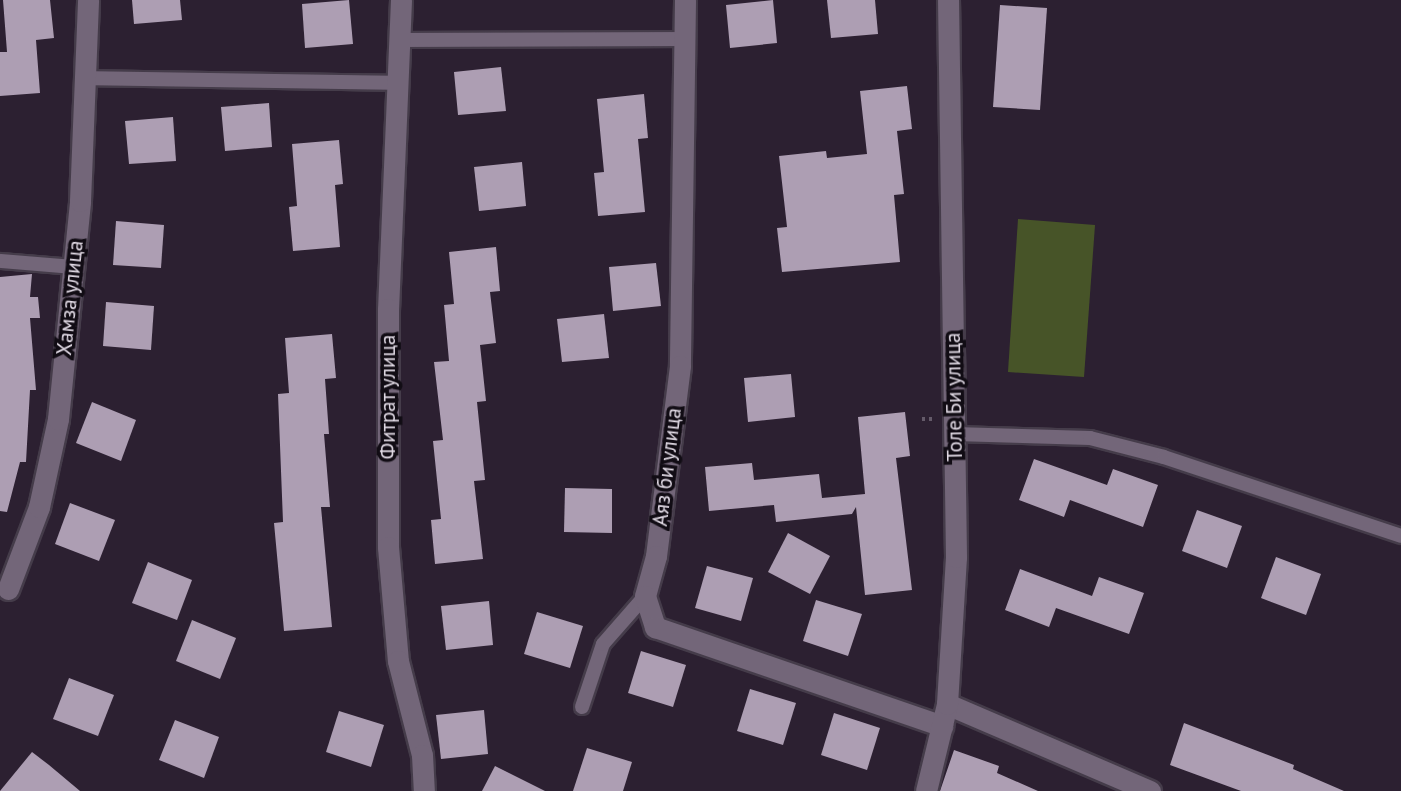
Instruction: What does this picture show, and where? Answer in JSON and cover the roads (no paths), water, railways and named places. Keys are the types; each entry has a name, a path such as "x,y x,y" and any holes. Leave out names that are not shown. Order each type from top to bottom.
{"street":[{"name":"Хамза улица","path":"8,589 38,507 58,419 74,267 88,0"},
{"name":"Фитрат улица","path":"401,0 402,40 388,309 388,547 398,661 422,755 424,791"},
{"name":"Аяз би улица","path":"645,596 656,556 680,366 685,0"},
{"name":"Толе Би улица","path":"926,791 947,704 956,557 948,0"},
{"path":"645,596 654,627 942,726"},
{"path":"947,704 1150,791"}],"lane":[{"path":"402,40 685,39"},
{"path":"85,78 400,83"},
{"path":"0,261 74,267"},
{"path":"955,434 1090,438 1238,480 1401,536"},
{"path":"582,707 603,644 645,596"}]}
